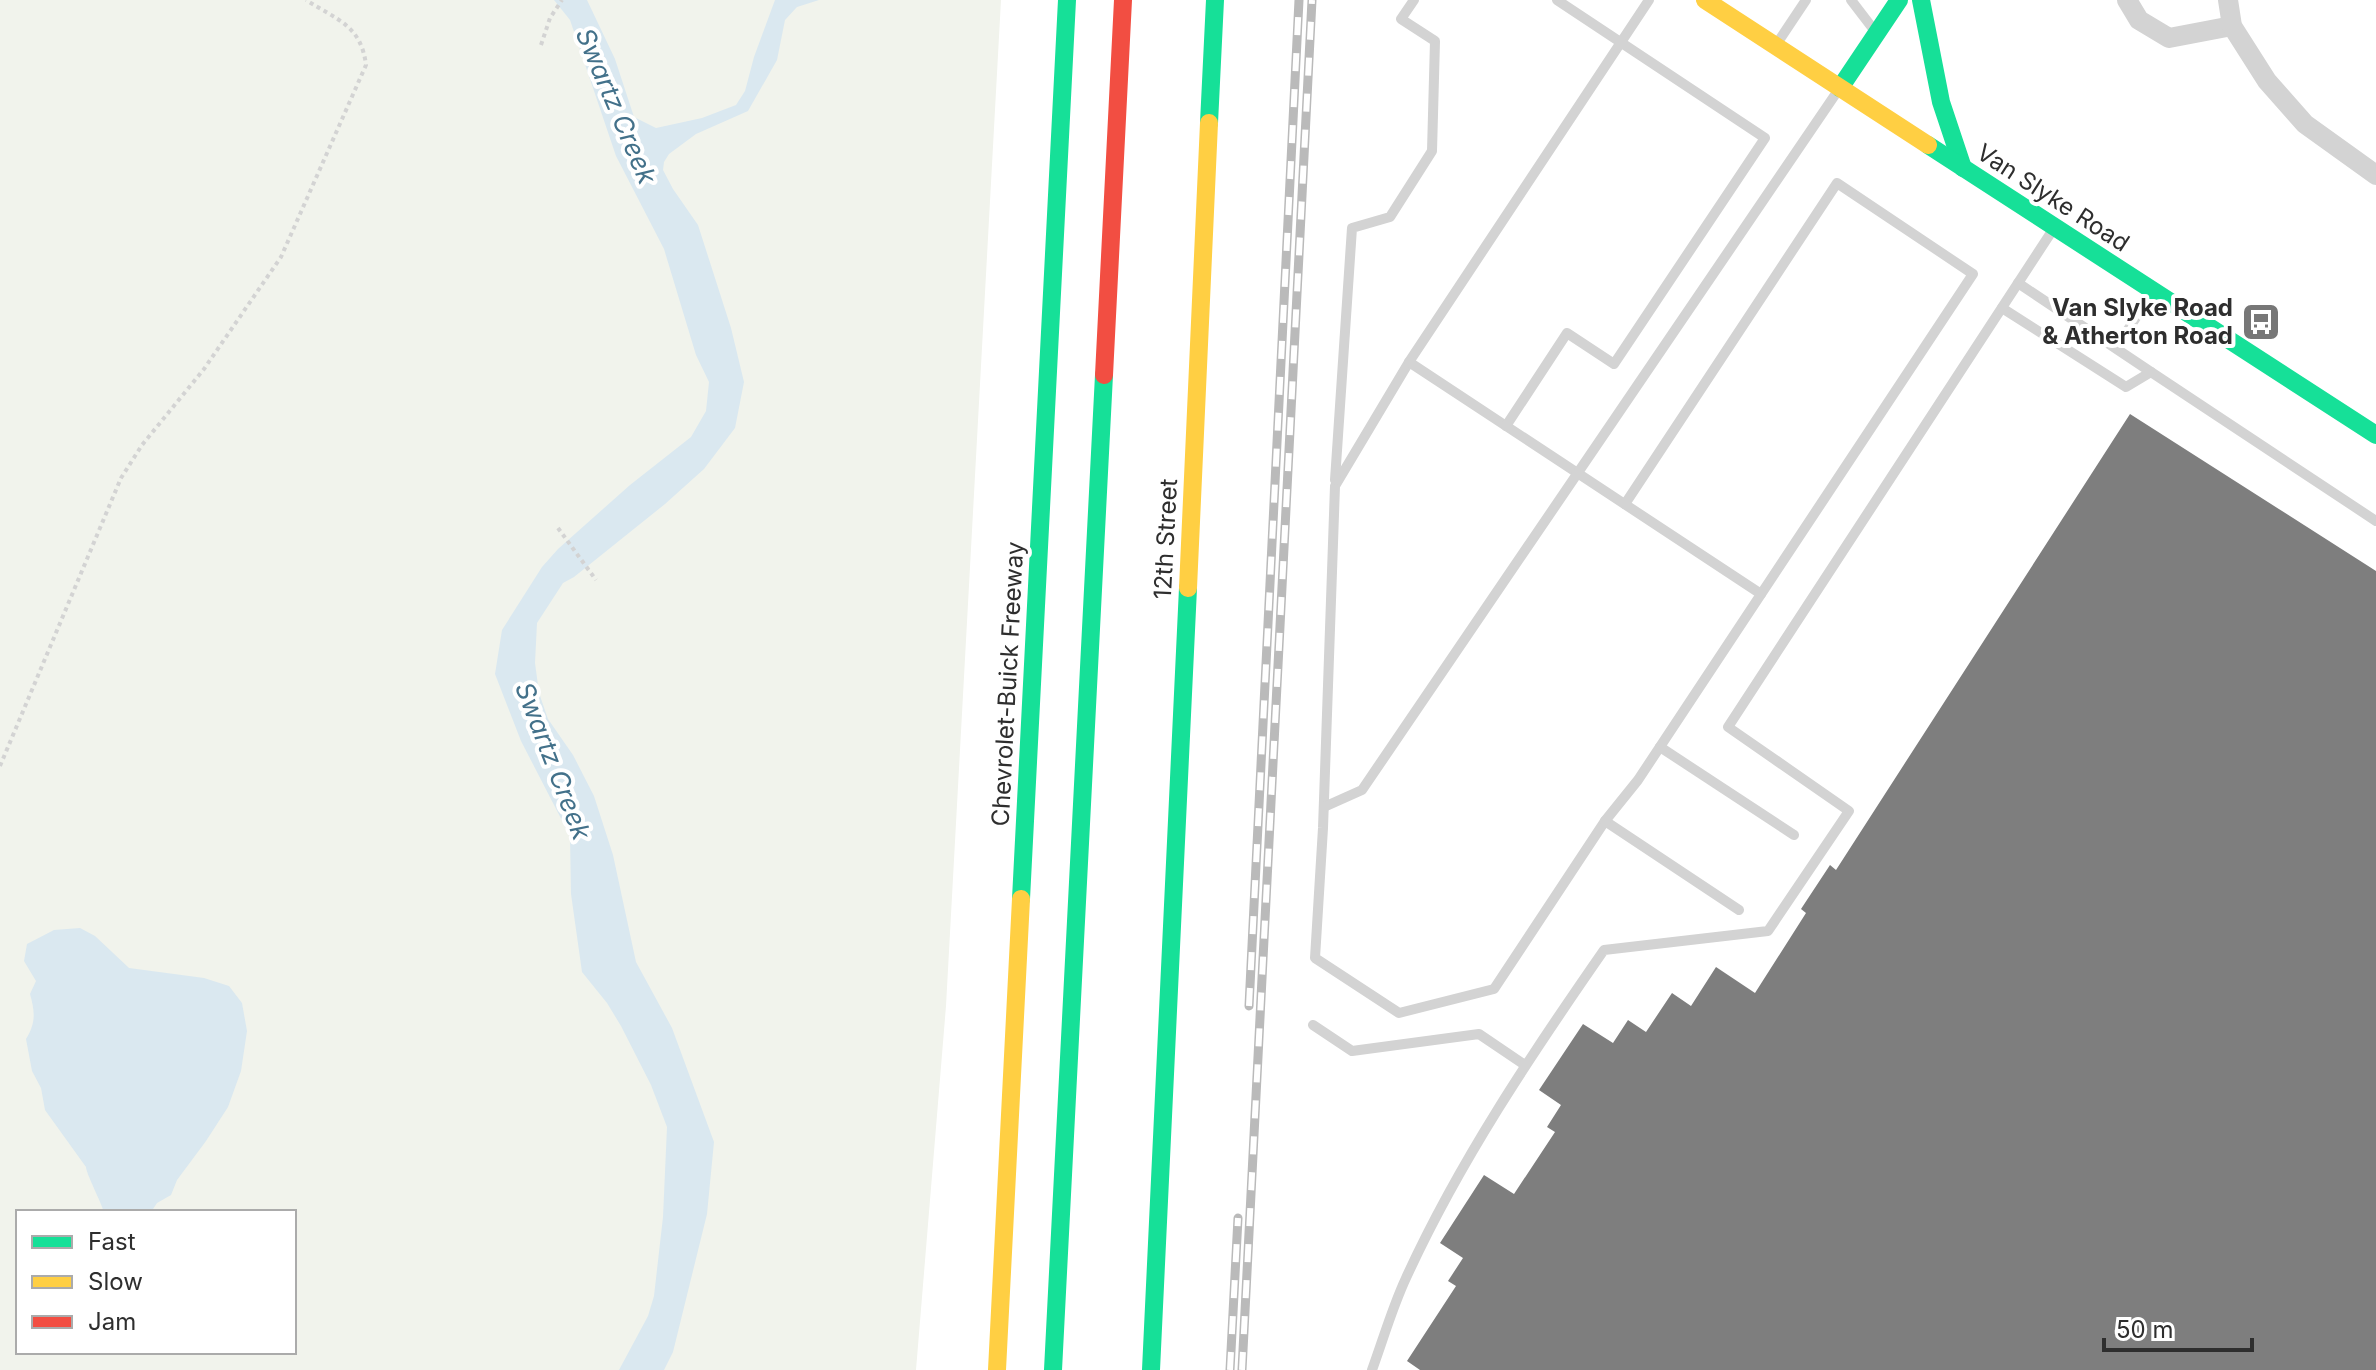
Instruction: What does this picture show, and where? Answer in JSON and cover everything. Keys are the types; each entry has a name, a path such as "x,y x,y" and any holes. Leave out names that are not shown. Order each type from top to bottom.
{"main road":[{"name":"Chevrolet-Buick Freeway","path":"997,1370 1067,0"},
{"path":"1053,1370 1123,0"},
{"name":"12th Street","path":"1151,1370 1215,0"},
{"path":"1211,82 1223,0"},
{"path":"1840,88 1899,0"},
{"path":"1921,0 1941,102 1963,168"},
{"name":"Van Slyke Road","path":"1715,3 1840,88 2376,435"}],"street":[{"path":"2127,0 2139,20 2169,38 2232,26"},
{"path":"2228,0 2232,26 2267,81 2305,124 2376,175"}],"lane":[{"path":"1414,0 1401,19 1435,41 1432,151 1390,217 1352,228 1335,486 1324,807 1315,958 1399,1013 1494,989 1605,821 1660,747 1973,274 1837,183 1625,504"},
{"path":"1506,426 1567,333 1614,364 1765,138 1557,0"},
{"path":"1335,486 1409,362 1649,0"},
{"path":"1776,45 1806,0"},
{"path":"1851,0 1877,33"},
{"path":"1324,807 1362,790 1840,88"},
{"path":"1372,1370 1405,1280 1458,1177 1525,1065 1604,950 1768,931 1849,811 1728,727 2055,226"},
{"path":"2018,283 2376,521"},
{"path":"2116,348 2154,292"},
{"path":"2002,308 2126,387 2151,372"},
{"path":"1409,362 1761,594"},
{"path":"1660,747 1794,835"},
{"path":"1605,821 1739,910"},
{"path":"1313,1025 1352,1051 1479,1034 1525,1065"}],"path":[{"path":"0,766 121,478 142,445 204,369 281,257 366,65 364,46 357,35 306,0"},
{"path":"541,45 550,18 562,0"},
{"path":"558,528 596,580"}],"shaded area":[{"path":"0,0 1001,0 946,1006 916,1370 0,1370"}],"water":[{"name":"Swartz Creek","path":"554,0 587,0 615,59 634,117 656,128 702,118 736,105 745,91 775,0 819,0 797,7 785,20 777,60 748,111 696,134 669,154 664,162 663,170 673,189 698,225 731,328 744,382 735,428 704,469 665,504 563,583 537,623 535,663 539,693 548,719 573,755 594,796 613,855 636,962 672,1028 714,1142 707,1214 673,1352 664,1370 619,1370 648,1316 654,1296 663,1217 667,1127 651,1085 621,1026 582,972 571,894 570,836 521,741 495,674 502,630 542,567 630,485 691,437 706,411 709,382 696,355 664,249 616,156 570,20"},
{"path":"80,928 95,936 129,968 204,978 229,986 242,1003 247,1031 241,1071 228,1107 177,1180 171,1195 157,1203 152,1210 103,1210 86,1167 45,1110 41,1088 32,1071 26,1039 33,1022 30,994 36,981 24,961 27,944 54,930"}],"building":[{"path":"2130,414 2376,571 2376,1370 1420,1370 1407,1361 1456,1286 1448,1281 1463,1258 1440,1243 1484,1175 1514,1194 1555,1132 1547,1127 1561,1105 1539,1090 1583,1024 1613,1043 1628,1020 1646,1032 1672,993 1691,1006 1716,967 1755,993 1806,913 1801,909 1830,865 1836,870"}],"railway":[{"path":"1249,1006 1299,0"},
{"path":"1242,1370 1312,0"},
{"path":"1230,1370 1238,1218"}],"traffic: fast":[{"path":"1021,899 1067,0"},
{"path":"1209,123 1215,0"},
{"path":"1840,88 1899,0"},
{"path":"1921,0 1941,102 1963,168"},
{"path":"1928,145 2376,435"},
{"path":"1053,1370 1104,375"},
{"path":"1151,1370 1188,588"}],"traffic: slow":[{"path":"1705,0 1928,145"},
{"path":"1188,588 1209,123"},
{"path":"997,1370 1021,899"}],"traffic: jam":[{"path":"1104,375 1123,0"}],"place":[{"name":"Van Slyke Road & Atherton Road","path":"2261,322"}]}
